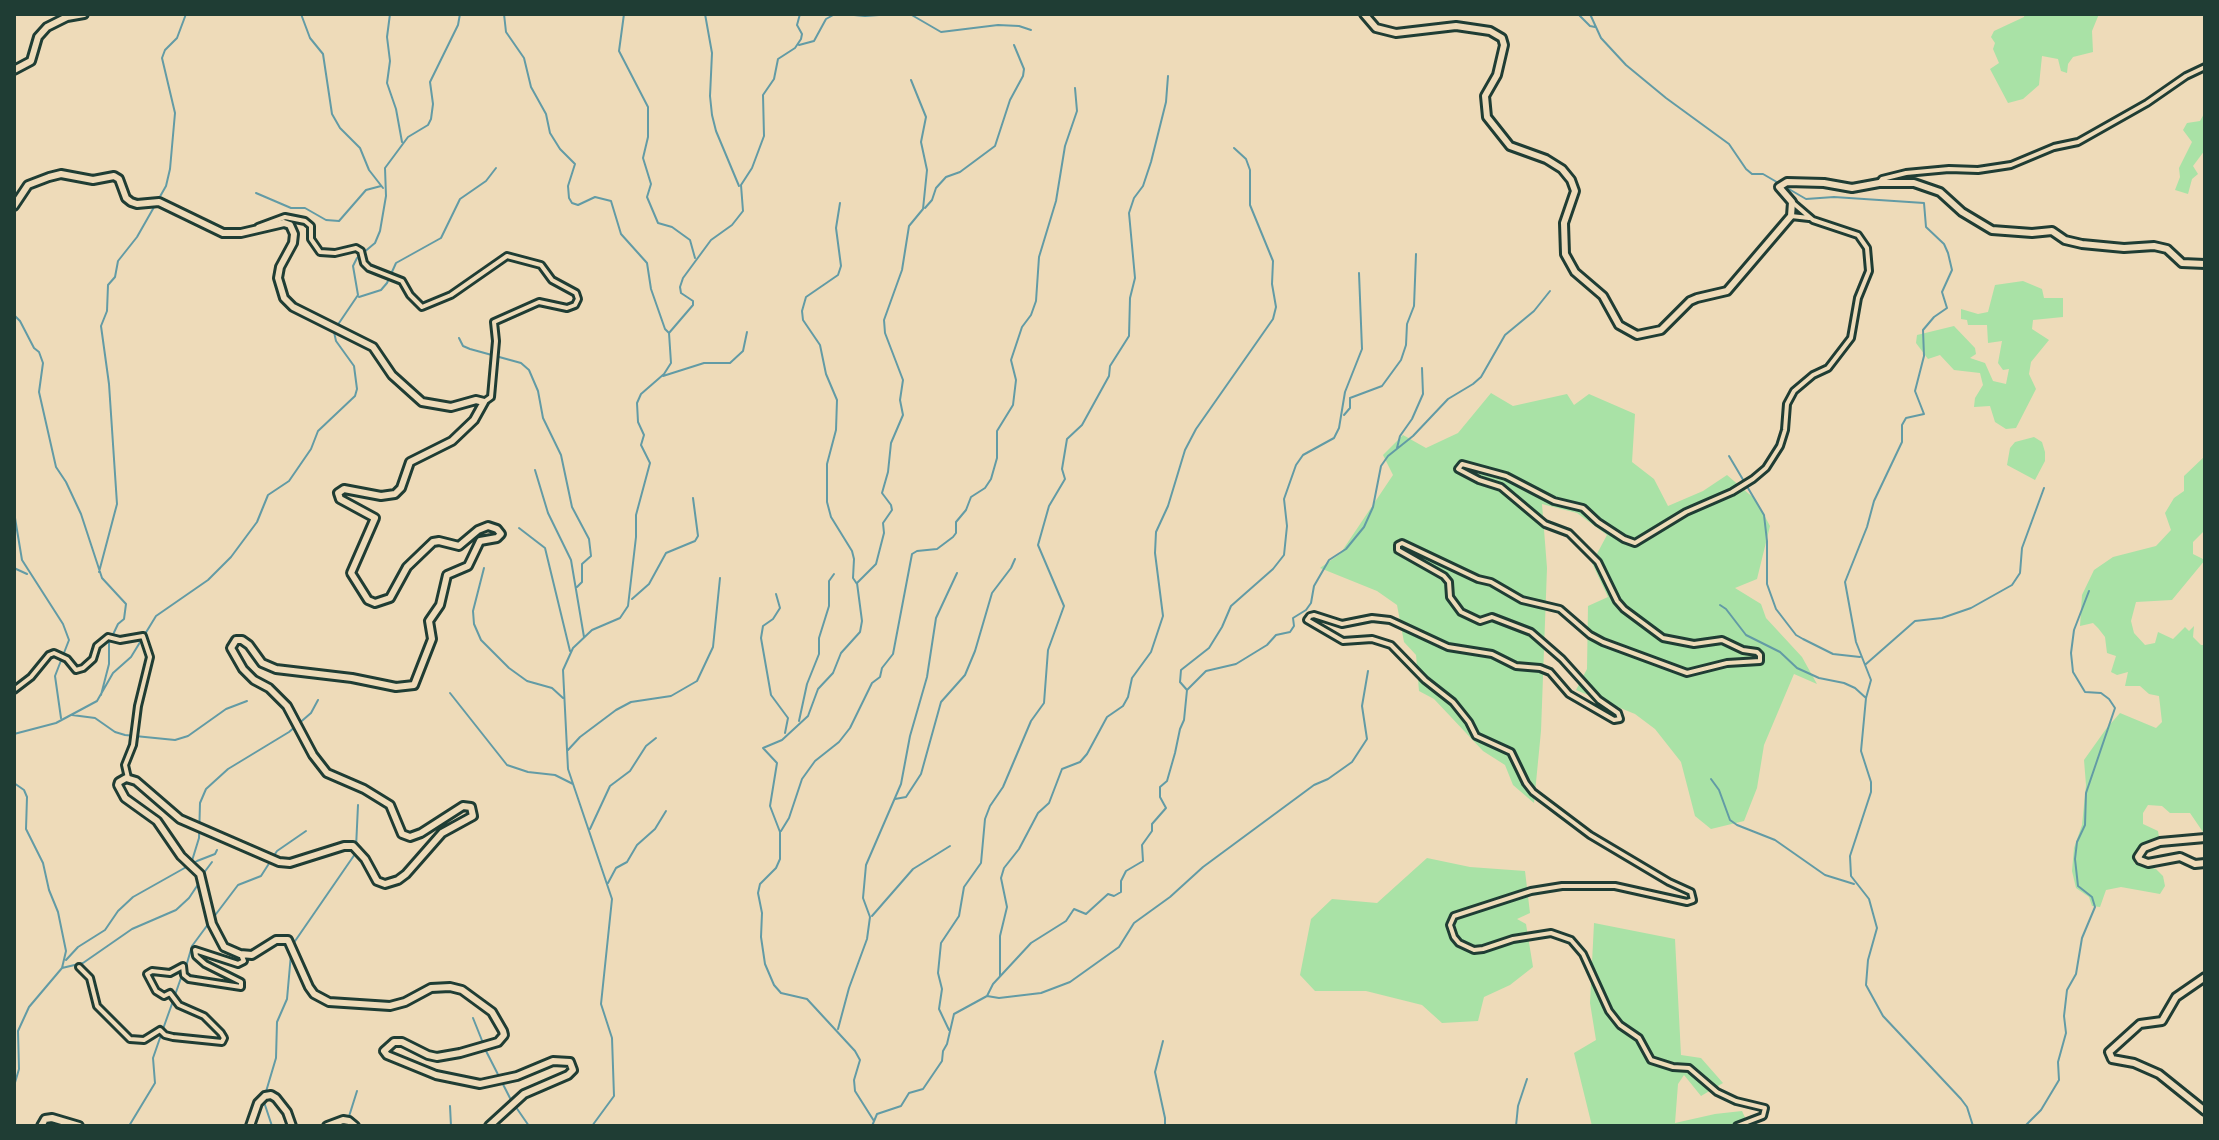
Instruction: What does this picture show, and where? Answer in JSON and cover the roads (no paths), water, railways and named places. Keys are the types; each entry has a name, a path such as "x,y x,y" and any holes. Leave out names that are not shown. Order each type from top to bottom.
{"street":[{"path":"14,70 31,61 38,37 47,27 67,17 84,14"},
{"path":"1364,14 1376,28 1396,33 1456,26 1490,31 1502,38 1504,45 1497,75 1485,96 1487,117 1510,146 1554,163 1575,185 1564,223 1565,254 1575,272 1599,291 1619,325 1627,331 1637,335 1661,330 1690,301 1703,295 1727,291 1791,216 1792,202"},
{"path":"1879,183 1882,179 1906,173 2002,167 2054,147 2078,142 2205,67"},
{"path":"14,206 28,185 49,177 61,174 93,180 114,176 119,179 126,198 131,202 159,202 223,233 284,223 293,228 293,243 280,267 278,278 284,298 293,307 373,347 392,375 422,402 451,407 476,400 484,402"},
{"path":"1811,218 1780,190 1783,183 1824,183 1852,188 1908,182 1935,189 1962,212 1992,230 2052,231 2065,240 2082,244 2124,248 2154,246 2167,249 2182,263 2205,264"},
{"path":"1737,1126 1763,1116 1765,1108 1736,1101 1717,1092 1689,1068 1651,1060 1639,1038 1614,1018 1583,954 1571,940 1551,933 1474,950 1459,943 1450,925 1454,916 1531,891 1562,886 1615,886 1687,902 1693,900 1691,892 1590,835 1533,792 1511,752 1476,736 1453,702 1425,680 1391,645 1372,639 1343,641 1307,620 1314,615 1342,624 1372,618 1390,620 1448,647 1492,654 1516,666 1550,672 1569,694 1614,720 1620,719 1618,713 1599,700 1562,659 1531,632 1492,617 1480,621 1461,612 1450,597 1447,579 1398,550 1398,545 1402,543 1478,579 1491,582 1522,600 1560,609 1603,642 1687,673 1727,663 1760,661 1757,652 1743,650 1722,640 1694,644 1663,638 1624,609 1598,562 1569,533 1545,524 1501,487 1458,469 1462,464 1506,476 1554,501 1583,508 1598,522 1635,543 1686,512 1753,479 1766,468 1780,446 1787,404 1794,391 1813,375 1828,368 1851,338 1858,298 1869,271 1867,248 1858,235 1811,218 1791,216"},
{"path":"255,229 285,217 305,221 311,226 311,239 320,252 335,253 356,248 361,251 369,268 402,281 422,307 443,300 507,256 541,265 552,280 576,293 578,299 575,305 567,308 539,302 494,322 496,341 491,397 484,402 474,420 452,441 410,462 401,488 395,494 381,496 344,489 338,493 340,499 375,518 351,573 368,600 375,603 390,598 407,567 433,542 459,546 488,526 501,534 497,538 480,541 468,566 447,575 440,605 429,621 432,639 414,685 396,687 276,669 262,663 242,640 236,640 231,648 243,669 287,706 313,755 327,773 364,789 390,805 402,834 410,837 421,833 463,806 471,807 473,816 442,833 406,874 385,884 374,878 365,859 353,846 290,863 279,862 180,819 136,781 128,778 119,782 121,793 157,821 181,856 200,874 218,940 231,951 245,955 258,953 276,940 288,940 309,987 314,994 329,1002 390,1006 431,988 462,990 492,1012 504,1035 498,1042 445,1056 428,1055 402,1042 388,1045 384,1051 387,1055 436,1075 480,1084 517,1076 553,1061 570,1062 573,1070 568,1075 524,1094 489,1126"},
{"path":"14,690 31,677 49,655 54,653 67,659 76,670 93,659 97,646 108,637 120,640 143,636 150,657 138,706 134,742 125,765 128,778"},
{"path":"2205,838 2160,842 2144,848 2138,857 2148,863 2180,857 2195,864 2205,863"},
{"path":"79,967 90,978 97,1006 130,1039 144,1040 160,1030 165,1035 222,1042 224,1038 221,1033 204,1016 179,1005 170,993 164,996 149,981 147,974 152,971 170,973 183,966 184,975 189,979 241,987 241,982 205,964 196,956 195,950 238,964 244,961 242,957 245,955"},
{"path":"2205,977 2176,997 2162,1021 2140,1024 2109,1052 2112,1059 2134,1063 2159,1074 2205,1111"},
{"path":"250,1126 258,1103 271,1095 281,1103 292,1126"},
{"path":"42,1126 45,1119 52,1118 79,1126"},
{"path":"327,1126 343,1120 355,1126"}],"waterway":[{"path":"99,572 117,504 109,384 101,326 107,311 108,285 115,277 118,261 137,237 166,186 175,113 162,58 177,38 186,14"},
{"path":"301,14 310,38 323,54 332,114 340,128 360,148 369,170 383,188"},
{"path":"390,14 387,83 402,142"},
{"path":"337,326 358,295 353,266 357,258 375,243 380,231 386,196 385,168 408,137 428,125 431,119 433,104 430,82 458,25 460,14"},
{"path":"504,14 506,32 524,58 531,87 546,114 550,133 575,164 568,186 569,198 578,205 595,197 611,201 621,234 647,263 651,289 669,333"},
{"path":"624,14 619,51 648,107 648,137 643,158 651,184 647,197 658,223 672,227 690,240 695,258"},
{"path":"705,14 712,53 712,115 739,186"},
{"path":"592,1126 614,1096 612,1038 601,1004 612,899 568,769 563,670 573,648 592,630 620,618 628,606 636,515 650,463 641,445 644,435 638,422 637,403 641,394 664,374 671,363 669,333 693,305 693,301 681,293 683,278 711,240 732,225 743,211 741,185 752,168 764,136 763,95 774,79 778,59 795,48 801,39 797,25 800,14"},
{"path":"799,45 814,41 826,19 835,14"},
{"path":"843,14 893,14"},
{"path":"910,14 941,32 998,25 1031,30"},
{"path":"1578,14 1595,27"},
{"path":"1590,14 1601,38 1626,65 1729,144 1752,174 1763,174 1806,199 1834,197 1924,203 1926,227 1944,244 1948,253 1952,270 1942,292 1947,308 1923,330 1924,356 1915,391 1924,414 1906,418 1902,425 1902,442 1874,501 1845,582 1856,642 1871,680 1866,698 1861,751 1871,792 1850,856 1851,876 1869,899 1877,928 1868,960 1866,985 1883,1016 1961,1099 1973,1126"},
{"path":"925,208 946,177 960,172 995,146 1010,100 1023,76 1024,69 1014,45"},
{"path":"949,1030 939,1009 941,943 959,916 964,887 981,863 985,819 990,806 1003,787 1031,721 1044,703 1048,650 1064,606 1038,545 1049,506 1065,479 1062,469 1067,439 1082,425 1109,376 1110,366 1129,336 1130,298 1135,278 1129,213 1151,162 1166,102 1168,76"},
{"path":"874,1121 855,1091 854,1080 860,1060 855,1051 807,999 781,993 765,964 758,893 760,884 776,868 780,859 780,832 770,806 777,763 763,748 782,740 808,716 818,689 833,673 841,653 860,632 862,621 857,583 876,564 884,533 883,523 892,510 882,493 891,443 903,415 900,400 903,380 885,333 884,320 902,270 909,226 923,209 927,170 921,142 926,117 911,80"},
{"path":"781,831 789,818 802,779 815,761 839,742 850,728 872,683 880,677 882,668 893,654 912,554 937,549 953,537 956,522 966,510 971,497 985,488 991,479 997,458 997,431 1013,405 1016,380 1011,360 1022,327 1036,301 1039,257 1056,201 1065,146 1077,111 1075,88"},
{"path":"1000,976 1000,936 1007,907 1001,878 1004,868 1019,849 1038,813 1049,803 1062,769 1080,762 1087,754 1107,717 1123,706 1132,678 1151,652 1163,616 1155,553 1156,532 1168,506 1185,450 1196,429 1273,319 1276,307 1272,284 1273,261 1250,205 1250,170 1246,159 1234,148"},
{"path":"359,297 381,290 396,263 441,238 460,199 486,181 496,168"},
{"path":"256,193 291,208 305,208 326,220 339,221 366,190 381,186"},
{"path":"840,203 836,228 841,266 838,275 806,297 802,311 803,320 820,345 826,374 837,400 836,430 827,464 827,502 831,517 852,551 853,578 857,584"},
{"path":"1344,415 1350,408 1350,398 1382,386 1401,360 1406,345 1407,324 1414,306 1416,254"},
{"path":"1187,690 1180,682 1181,670 1209,648 1231,606 1273,569 1284,555 1287,526 1284,499 1296,465 1303,455 1334,438 1339,428 1345,392 1362,349 1359,273"},
{"path":"872,1126 877,1114 901,1106 909,1093 923,1089 942,1061 954,1014 987,996 993,984 1031,943 1066,921 1074,909 1086,914 1108,894 1114,896 1121,892 1121,881 1126,871 1143,861 1142,845 1152,831 1152,824 1166,808 1160,797 1160,787 1167,781 1175,753 1184,720 1187,690 1206,671 1236,664 1267,645 1276,635 1290,632 1294,626 1293,618 1311,603 1314,586 1329,560 1346,549 1364,527 1373,507 1381,466 1388,456 1413,436 1448,399 1481,377 1505,335 1534,311 1550,291"},
{"path":"14,315 43,363 39,392 56,467 81,514 102,578 126,604 124,619 118,624 109,643 109,664 101,695"},
{"path":"14,734 56,723 97,701 113,673 131,657 156,616 208,580 231,557 257,522 268,495 289,481 311,449 318,431 355,396 354,366 336,341 334,332"},
{"path":"663,376 704,363 730,363 743,351 747,332"},
{"path":"459,338 463,346 521,363 529,370 538,391 543,418 561,455 572,507 589,539 591,556 582,564 582,582 577,587"},
{"path":"1397,448 1400,436 1423,394 1422,368"},
{"path":"1729,456 1764,515 1767,584 1776,609 1796,635 1833,654 1860,657"},
{"path":"535,470 548,513 571,560 584,637"},
{"path":"1866,664 1915,621 1942,618 1971,608 2012,585 2020,573 2022,548 2044,488"},
{"path":"632,599 649,584 666,553 695,541 698,536 693,498"},
{"path":"14,512 22,560 63,624 69,640 55,676 61,718"},
{"path":"519,528 545,548 570,651"},
{"path":"895,799 906,797 921,774 941,702 965,675 992,593 1015,559"},
{"path":"14,568 27,574"},
{"path":"484,568 473,611 474,624 481,640 527,681 552,688 563,698"},
{"path":"838,1029 867,939 870,917 863,898 866,865 901,784 910,736 927,677 936,618 957,573"},
{"path":"799,721 807,684 819,654 819,638 829,606 829,581 834,574"},
{"path":"568,750 616,710 631,702 671,696 697,681 713,647 720,578"},
{"path":"2025,1126 2041,1110 2059,1080 2058,1062 2066,1033 2067,990 2076,974 2082,938 2095,907 2092,897 2078,886 2075,859 2077,842 2085,825 2086,793 2115,708 2101,693 2085,692 2073,672 2071,653 2074,630 2089,591"},
{"path":"776,594 780,608 773,619 763,626 761,638 771,695 788,718 785,733"},
{"path":"1720,605 1746,635 1780,652 1797,668 1819,678 1844,683 1866,698"},
{"path":"987,996 999,998 1041,993 1070,982 1119,947 1134,923 1170,897 1203,867 1314,785 1352,762 1367,739 1362,706 1368,671"},
{"path":"450,693 507,765 528,772 555,775 573,784"},
{"path":"191,864 199,838 200,803 206,789 228,769 289,732 311,713 318,700"},
{"path":"72,715 95,718 125,735 175,740 188,736 226,709 247,701"},
{"path":"590,829 610,786 630,771 646,746 656,738"},
{"path":"1711,779 1719,790 1730,820 1775,840 1825,875 1854,884"},
{"path":"14,783 24,790 27,797 26,829 43,863 66,951 62,968 29,1007 18,1031 19,1069 14,1086"},
{"path":"356,848 358,805"},
{"path":"608,883 616,868 627,862 666,811"},
{"path":"213,918 238,885 261,876 277,851 306,831"},
{"path":"872,916 913,869 950,846"},
{"path":"66,960 78,947 105,930 133,897 215,854 217,850"},
{"path":"293,944 355,854"},
{"path":"203,874 212,862"},
{"path":"62,968 83,963 132,929 176,910 199,883"},
{"path":"185,970 192,946 209,923"},
{"path":"265,1095 276,1058 277,1022 287,999 291,954"},
{"path":"175,995 182,975"},
{"path":"163,1029 173,1001"},
{"path":"473,1018 483,1043"},
{"path":"129,1126 155,1083 153,1058 161,1035"},
{"path":"1163,1041 1155,1072 1165,1126"},
{"path":"485,1049 511,1100 529,1126"},
{"path":"1516,1126 1518,1106 1527,1079"},
{"path":"346,1126 357,1091"},
{"path":"264,1102 272,1126"},
{"path":"450,1106 451,1126"}]}
